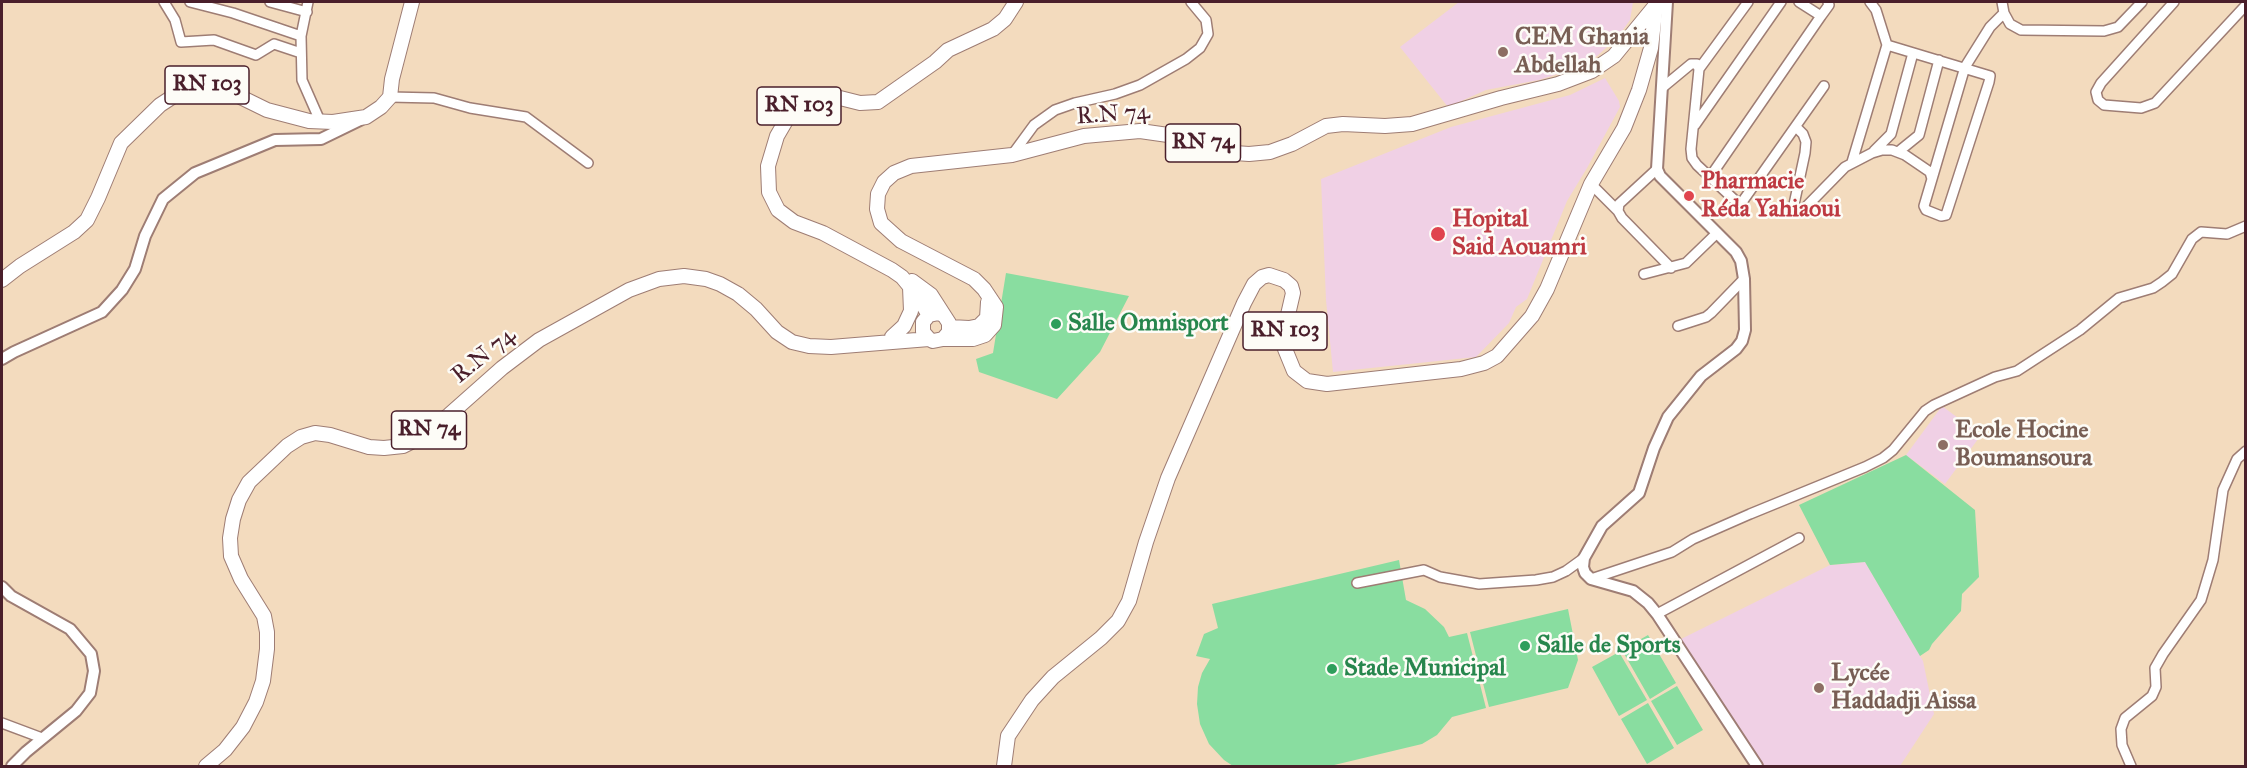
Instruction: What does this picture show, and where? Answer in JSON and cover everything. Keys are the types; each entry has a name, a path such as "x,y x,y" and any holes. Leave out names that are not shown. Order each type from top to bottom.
{"main road":[{"path":"366,117 381,107 390,97 392,79 412,2"},
{"name":"RN 103","path":"936,326 906,282 855,250 794,222 778,210 769,192 768,166 777,136 791,112 810,97 832,96 860,103 878,102 935,62 948,50 993,29 1005,19 1016,2"},
{"name":"RN 103","path":"1004,766 1008,736 1032,700 1053,677 1118,621 1129,601 1168,478 1254,284 1262,277 1269,275 1284,280 1291,286 1293,293 1284,332 1285,349 1294,370 1307,381 1327,384 1461,369 1484,363 1497,356 1532,316 1547,289 1591,184 1624,128 1640,90 1651,48 1659,2"},
{"name":"R.N 74","path":"206,766 225,750 243,727 256,702 267,649 264,616 241,579 231,556 230,538 233,519 239,500 249,482 287,446 302,437 315,433 330,435 369,447 404,446 419,438 449,415 502,368 539,340 629,290 659,279 684,276 720,284 738,294 756,309 777,332 792,342 809,346 831,347 886,340 936,326 974,339 990,331 994,325 997,311 987,294 966,274 901,241 881,223 877,209 878,194 884,182 894,172 911,166 1012,155 1084,136 1140,131 1182,137 1235,153 1249,154 1270,152 1292,144 1326,126 1412,124 1558,84 1592,71 1614,56 1659,2"},
{"name":"RN 103","path":"2,280 74,232 87,220 121,144 160,105 176,93 198,84 209,85 220,87 267,110 320,122 366,117"},
{"path":"886,340 904,326 911,311 906,282"}],"street":[{"path":"164,2 175,20 181,42 214,40 256,55 274,44 301,53"},
{"path":"190,2 233,13 301,36"},
{"path":"270,2 307,7 301,36 302,80 320,122"},
{"path":"1012,155 1034,125 1055,110 1140,85 1186,59 1200,48 1208,34 1206,20 1191,2"},
{"path":"1357,583 1424,570 1440,577 1479,584 1536,580 1553,577 1566,571 1584,558 1602,526 1639,492 1654,448 1668,417 1690,387 1736,349 1742,341 1746,330 1741,261 1736,252 1660,176 1657,169 1662,88 1659,2"},
{"path":"1748,2 1699,69 1692,158 1740,205 1824,86"},
{"path":"1693,128 1781,2"},
{"path":"1799,2 1821,16"},
{"path":"1710,177 1829,5 1828,2"},
{"path":"1852,162 1887,45 1876,10 1870,2"},
{"path":"2002,2 2004,13 2010,24 2020,30 2111,30 2118,27 2142,2"},
{"path":"2174,2 2101,83 2096,92 2098,100 2104,105 2141,108 2155,102 2246,5"},
{"path":"1887,45 1965,67 1990,76 1946,215 1941,216 1926,210 1924,206 1965,67 1990,27 2004,13"},
{"path":"1872,153 1891,134 1913,53"},
{"path":"1898,152 1918,135 1939,60"},
{"path":"1662,88 1691,64 1697,64 1699,69"},
{"path":"390,97 434,98 470,108 526,117 588,163"},
{"path":"2,359 102,312 122,290 135,269 145,236 163,199 195,173 275,140 321,139 366,117"},
{"path":"1796,127 1803,134 1806,142 1793,209 1796,213 1802,211 1836,174 1852,162 1882,150 1898,152 1930,172 1932,179"},
{"path":"1618,212 1620,204 1657,169"},
{"path":"1591,184 1671,268"},
{"path":"1591,579 1671,552 1693,539 1750,514 1865,467 1893,450 1925,411 1934,405 1995,377 2017,370 2080,330 2119,298 2153,288 2162,282 2172,274 2192,239 2201,232 2227,234 2246,226"},
{"path":"1644,274 1686,263 1717,233"},
{"path":"1678,326 1712,313 1744,279"},
{"path":"2131,766 2122,745 2121,729 2125,718 2152,696 2156,687 2156,668 2163,654 2201,600 2213,560 2223,490 2237,459 2246,451"},
{"path":"1657,614 1799,538"},
{"path":"1584,558 1585,573 1591,579 1633,591 1657,614 1757,766"},
{"path":"2,587 11,596 70,629 91,654 94,671 90,693 76,711 12,766"},
{"path":"2,723 42,738"}],"shaded area":[{"name":"CEM Ghania Abdellah","path":"1459,2 1633,2 1630,20 1617,38 1597,56 1570,70 1539,80 1486,90 1448,107 1400,47"},
{"name":"Hopital Said Aouamri","path":"1605,78 1619,101 1620,107 1567,201 1527,299 1516,307 1509,323 1476,357 1333,372 1326,300 1321,179 1451,127 1570,95"},
{"name":"Ecole Hocine Boumansoura","path":"1942,406 1981,435 1945,484 1906,455"},
{"name":"Lycée Haddadji Aissa","path":"1865,562 1923,661 1934,714 1900,766 1764,766 1679,640 1830,565"}],"green space":[{"name":"Salle Omnisport","path":"1006,273 1129,296 1100,352 1057,399 979,372 976,359 993,353"},
{"path":"1906,455 1975,510 1979,577 1962,594 1961,611 1929,650 1920,656 1865,562 1830,565 1799,505"},
{"name":"Stade Municipal","path":"1399,560 1406,600 1425,609 1444,627 1449,637 1467,633 1486,708 1452,717 1437,735 1422,744 1330,766 1233,766 1224,760 1209,744 1200,724 1197,704 1202,673 1210,659 1196,656 1204,634 1218,628 1212,604"},
{"name":"Salle de Sports","path":"1568,609 1578,660 1568,688 1489,707 1470,632"},
{"path":"1648,635 1676,683 1650,699 1622,650"},
{"path":"1619,652 1647,700 1619,716 1592,667"},
{"path":"1677,686 1703,730 1677,745 1651,701"},
{"path":"1648,703 1674,748 1647,764 1621,719"}],"place":[{"name":"CEM Ghania Abdellah","path":"1503,52"},
{"name":"Pharmacie Réda Yahiaoui","path":"1689,196"},
{"name":"Hopital Said Aouamri","path":"1438,234"},
{"name":"Salle Omnisport","path":"1056,324"},
{"name":"Ecole Hocine Boumansoura","path":"1943,445"},
{"name":"Salle de Sports","path":"1525,646"},
{"name":"Stade Municipal","path":"1332,669"},
{"name":"Lycée Haddadji Aissa","path":"1819,688"}]}
